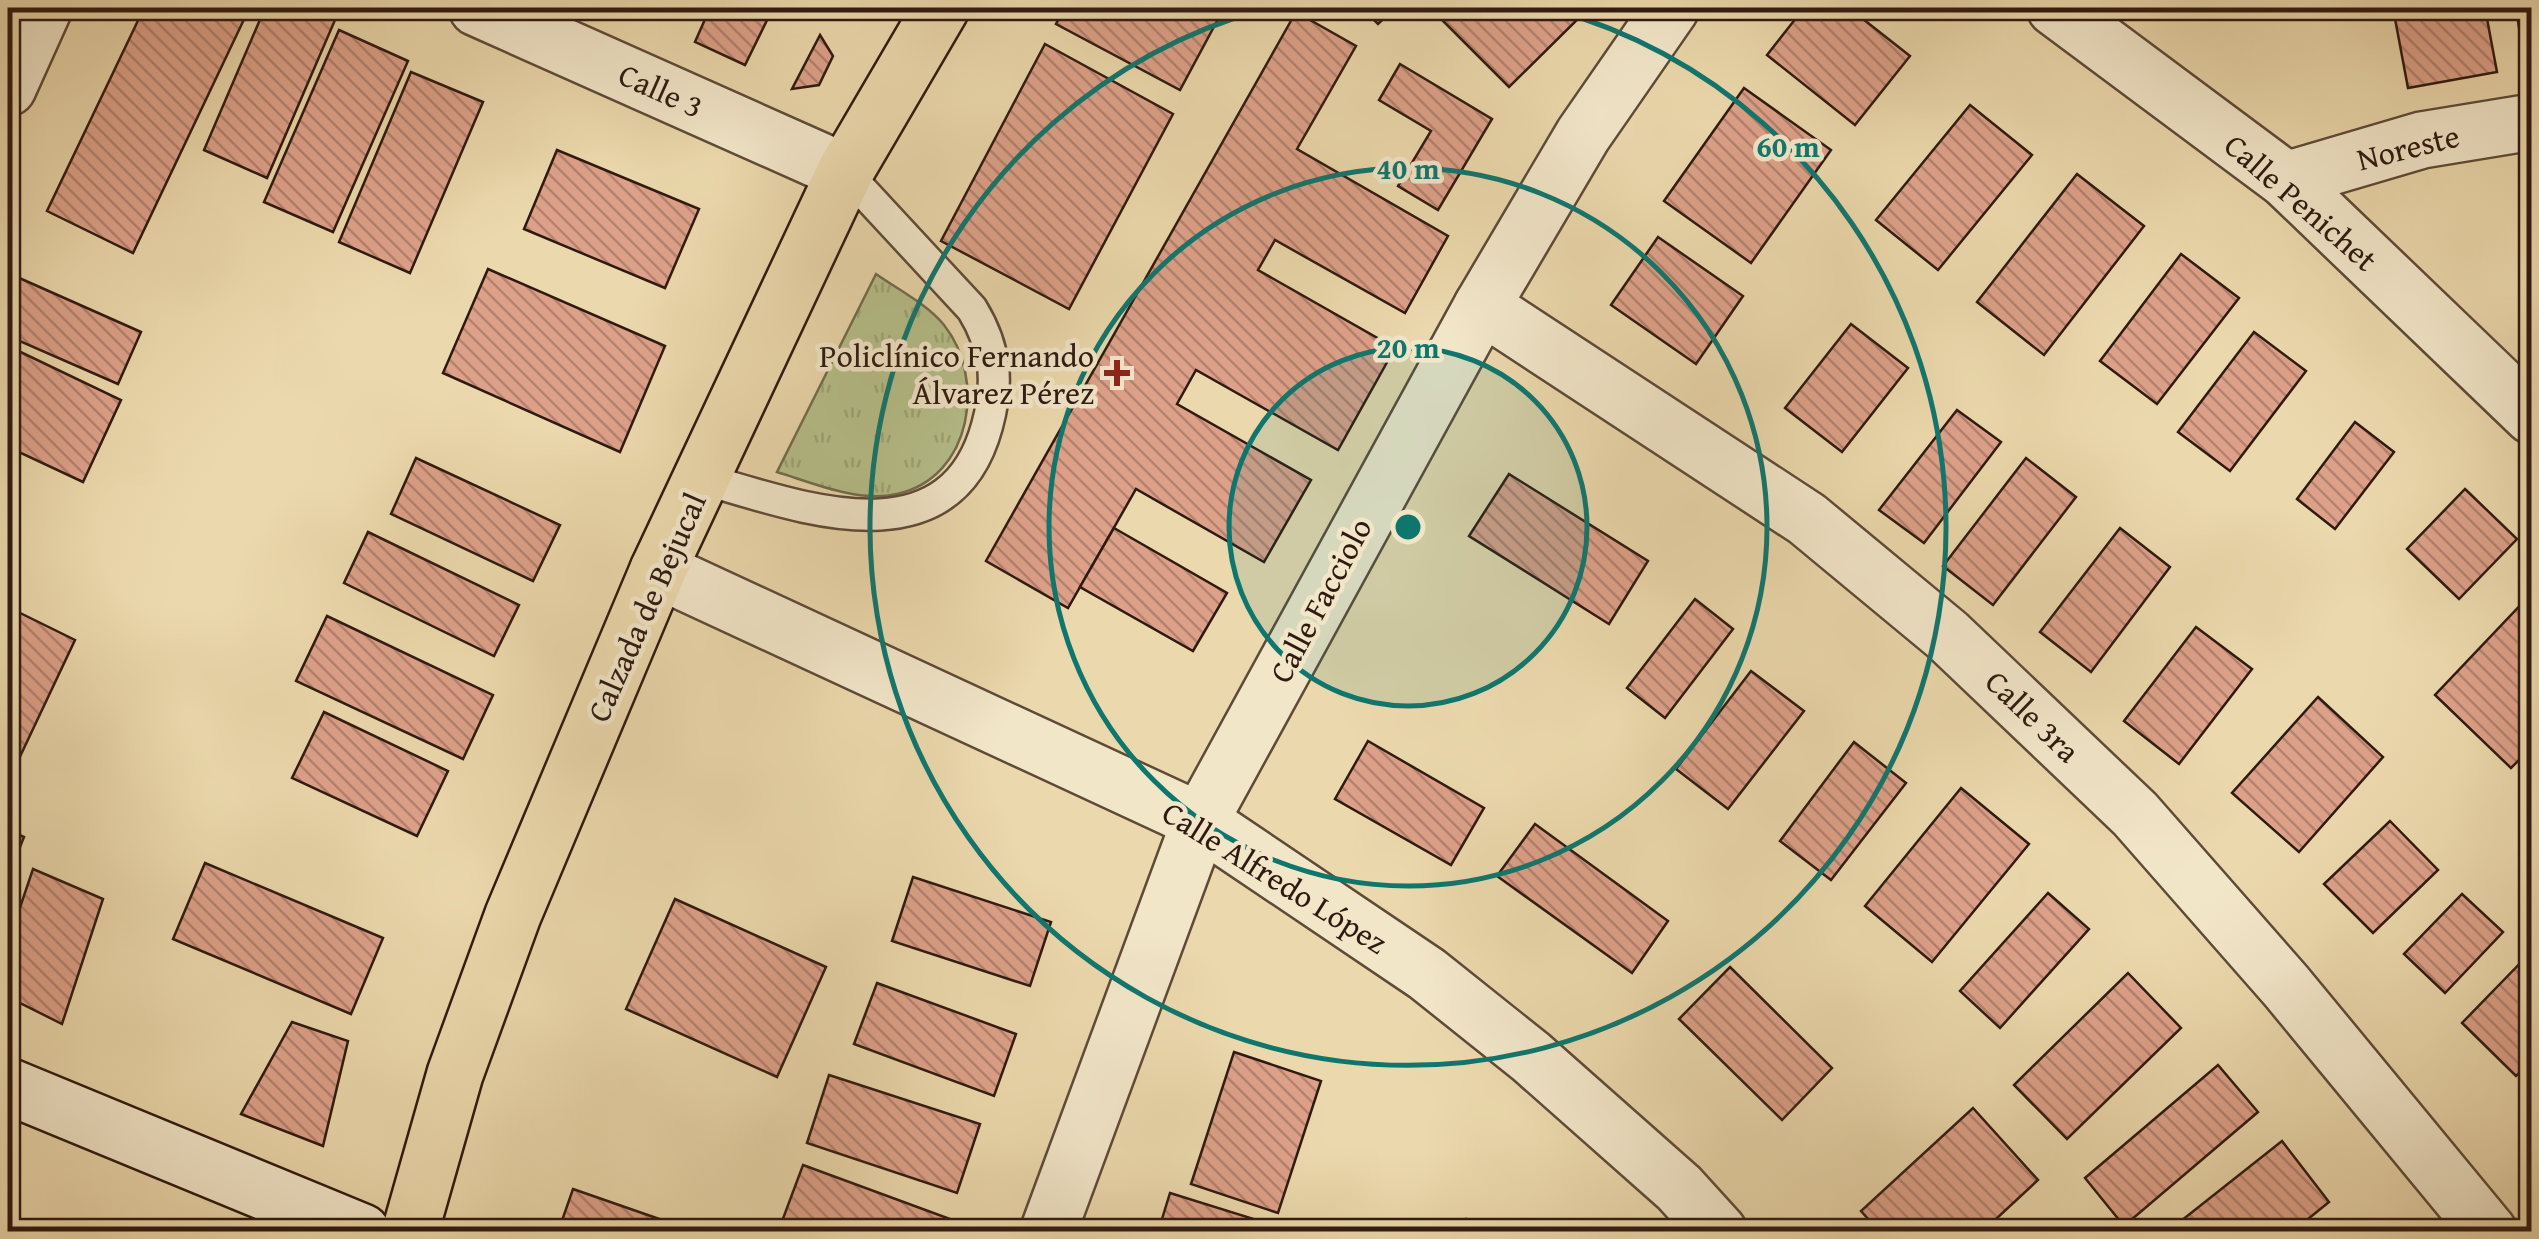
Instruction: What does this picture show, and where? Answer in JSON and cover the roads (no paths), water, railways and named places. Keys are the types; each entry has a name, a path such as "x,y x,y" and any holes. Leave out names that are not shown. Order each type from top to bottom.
{"main road":[{"name":"Calzada de Bejucal","path":"410,1232 455,1074 513,914 658,570 845,172 942,8"}],"street":[{"path":"8,88 44,8"},
{"name":"Calle 3","path":"478,8 845,172"},
{"name":"Calle Facciolo","path":"1048,1232 1200,821 1482,306 1582,135 1671,8"},
{"name":"Calle Penichet","path":"2054,8 2286,180 2532,416"},
{"name":"Noreste","path":"2286,180 2422,140 2532,122"},
{"name":"Calle 3ra","path":"1482,306 1807,519 1947,635 2135,814 2286,986 2489,1232"},
{"name":"Calle Alfredo López","path":"658,570 1200,821 1427,974 1531,1057 1670,1210 1719,1232"},
{"path":"8,1086 362,1232"}],"lane":[{"path":"703,479 814,510 895,516 930,502 973,461 994,400 995,361 987,334 972,310 845,172"}],"place":[{"name":"Policlínico Fernando Álvarez Pérez","path":"1117,373"}]}
